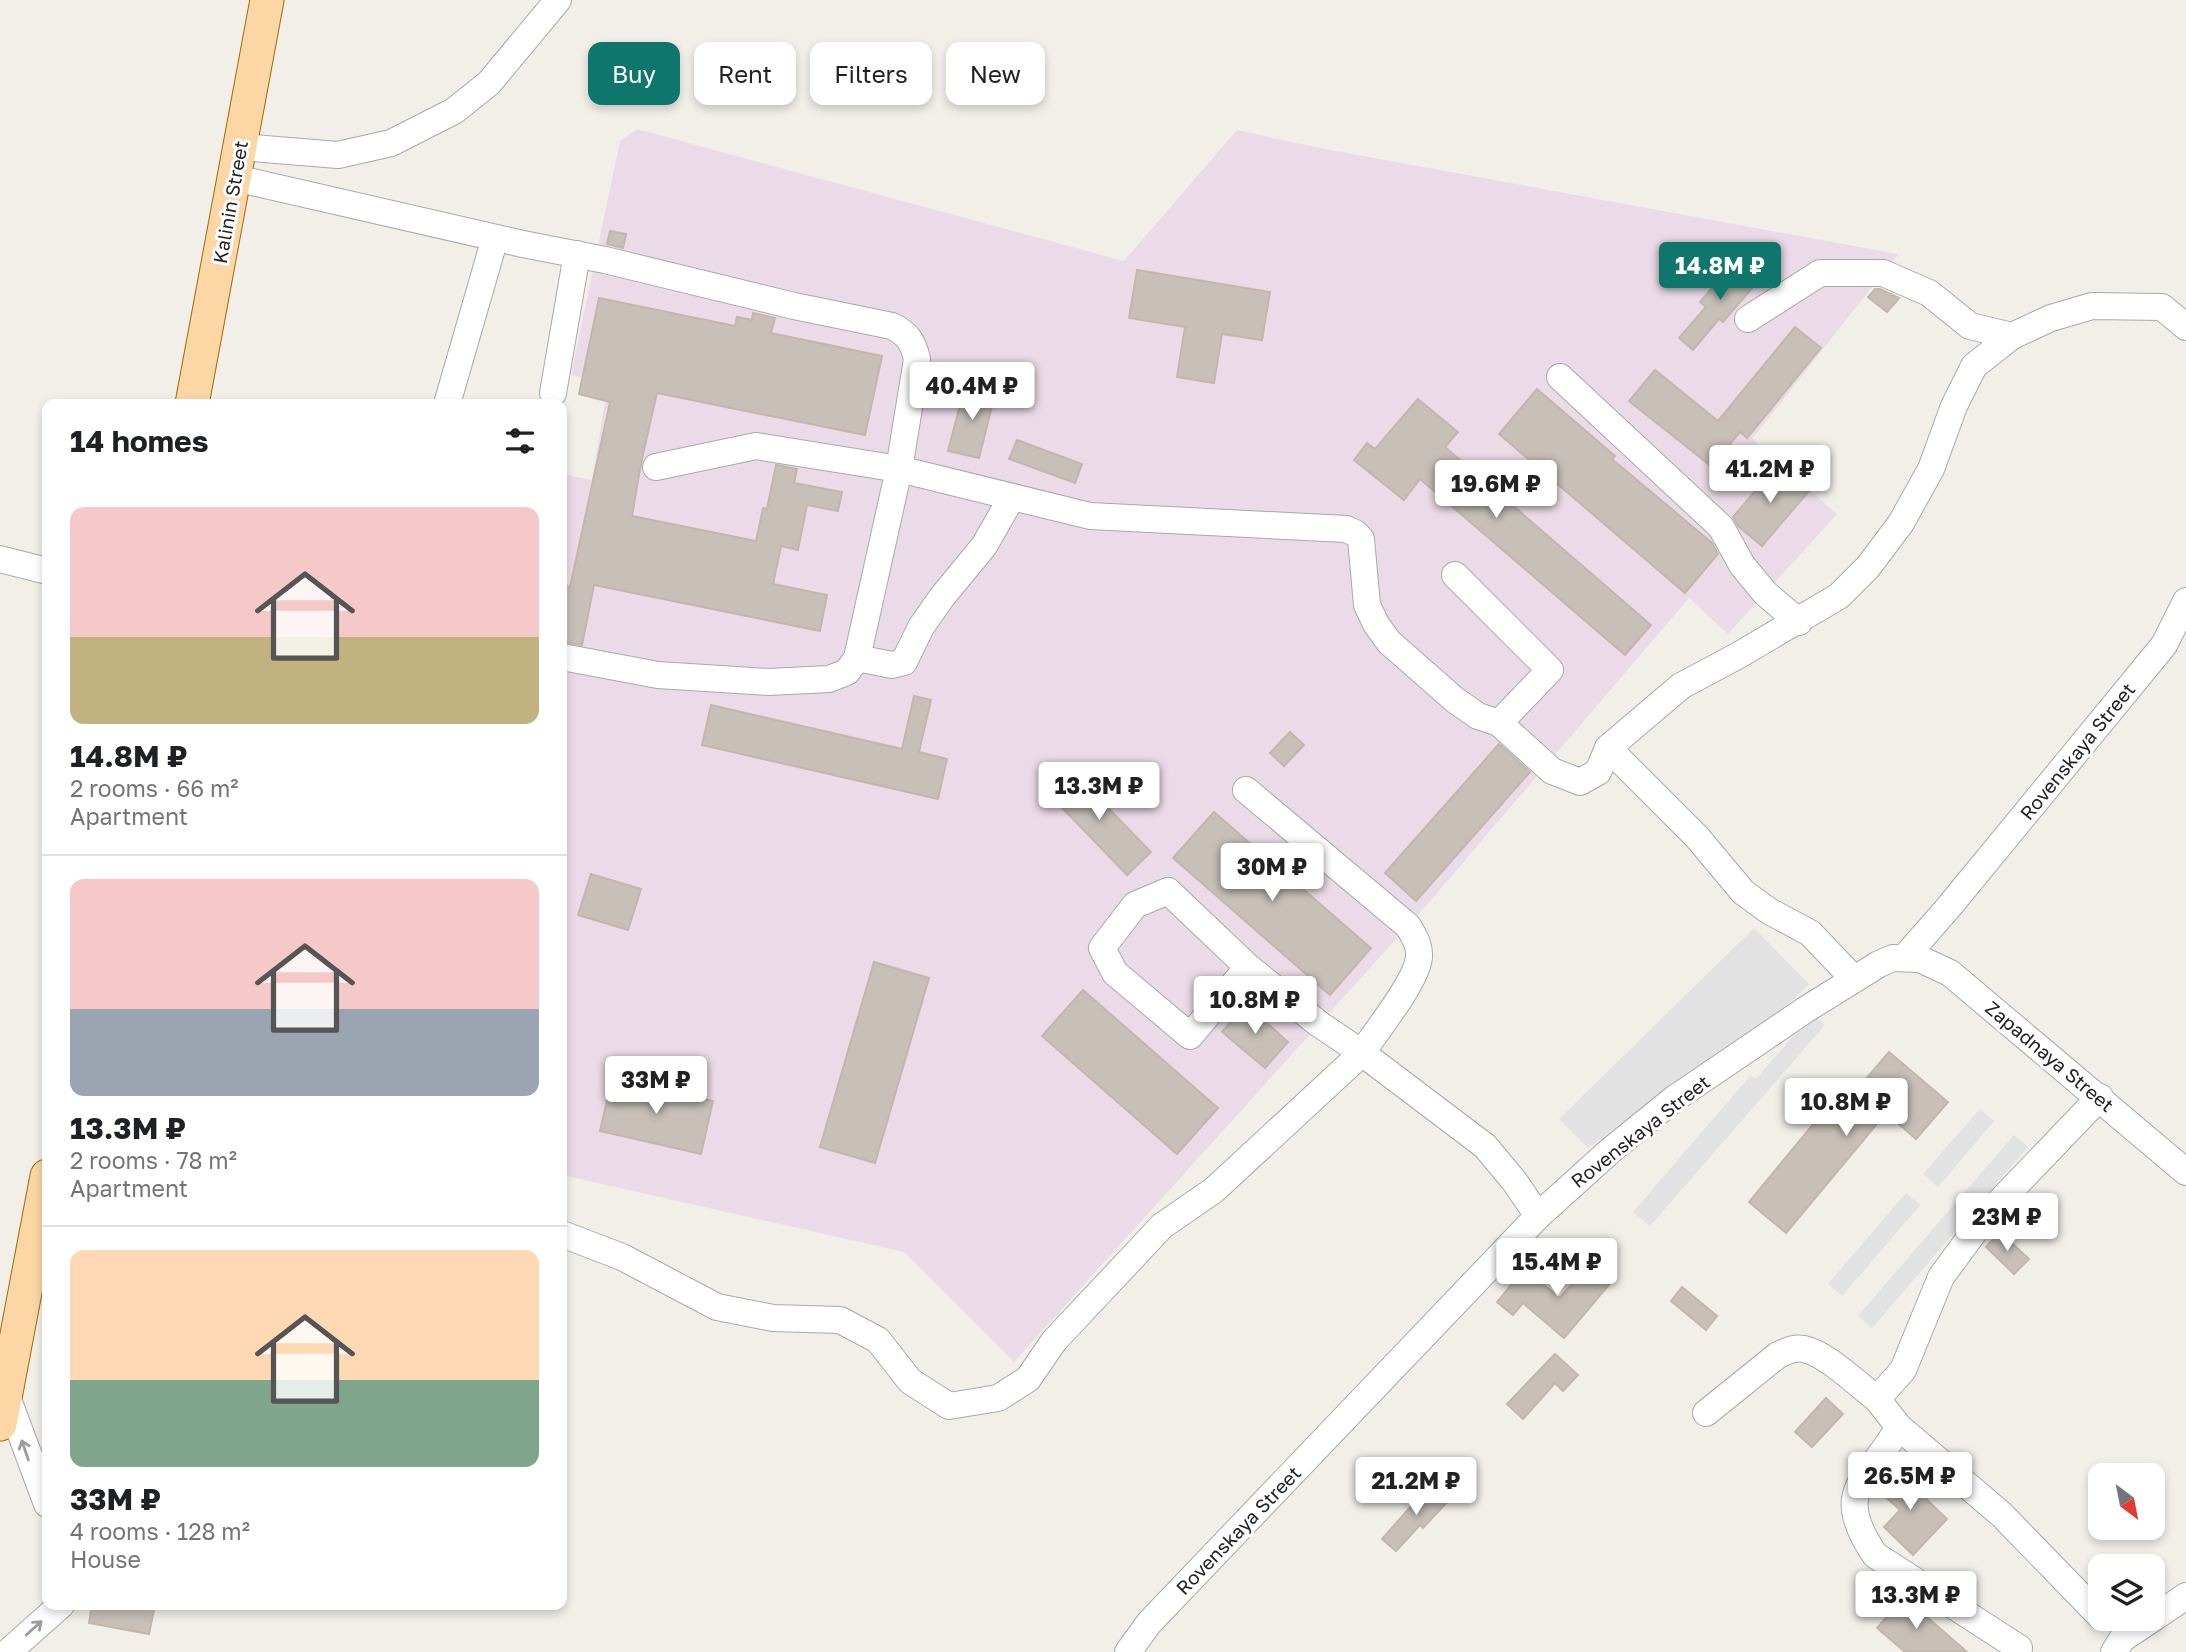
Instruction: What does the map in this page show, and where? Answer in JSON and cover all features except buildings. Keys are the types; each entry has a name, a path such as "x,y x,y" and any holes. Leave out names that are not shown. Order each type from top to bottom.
{"main road":[{"name":"Kalinin Street","path":"193,399 267,0"},
{"path":"3,1409 42,1202"}],"street":[{"path":"237,163 338,155 391,143 454,111 489,83 558,0"},
{"path":"237,163 495,238 577,254 794,306 892,326 904,332 914,343 917,359 899,469 857,659 847,672 829,679 769,682 658,675 567,658"},
{"path":"448,399 495,238"},
{"path":"553,393 577,254"},
{"path":"1748,319 1820,273 1883,273 1928,293 1970,326 2012,336"},
{"path":"656,467 756,446 899,469 1090,516 1346,529 1361,539 1367,605 1376,625 1390,642 1455,700 1478,716 1499,723 1552,772 1580,782 1598,772 1608,748 1681,686 1798,622 1839,596 1868,567 1901,523 1931,469 1954,406 1975,366 2012,336 2051,318 2092,306 2174,307 2186,327"},
{"path":"1560,377 1721,527 1742,565 1765,593 1798,622"},
{"path":"857,659 892,665 904,662 921,627 984,546 1012,497"},
{"path":"0,559 42,570"},
{"path":"1455,575 1550,670 1499,723"},
{"name":"Rovenskaya Street","path":"1128,1652 1149,1623 1538,1216 1611,1150 1674,1099 1853,978 1893,958 1905,957 2164,645 2186,601"},
{"path":"1608,748 1697,837 1743,892 1769,911 1811,933 1853,978"},
{"path":"567,1236 622,1257 716,1307 774,1318 840,1320 878,1340 910,1381 948,1406 998,1398 1028,1379 1054,1341 1162,1226 1214,1190 1362,1053 1415,973 1419,956 1417,940 1408,926 1246,790"},
{"path":"1248,967 1190,1036 1115,973 1101,948 1135,905 1168,891 1248,967 1319,1024 1485,1146 1516,1182 1538,1216"},
{"name":"Zapadnaya Street","path":"1905,957 1920,958 1950,973 2186,1172"},
{"path":"1877,1399 1903,1370 1941,1277 1985,1217 2100,1097"},
{"path":"1706,1413 1778,1355 1791,1349 1803,1349 1817,1354 1877,1399 1899,1427 2002,1515 2088,1604"},
{"path":"3,1409 42,1492"},
{"path":"1899,1427 1887,1448 1858,1486 1852,1507 1860,1533 1875,1555 2019,1648"},
{"path":"2165,1610 2186,1596"},
{"path":"8,1652 55,1610"},
{"path":"2109,1631 2118,1646 2137,1631"}],"shaded area":[{"path":"637,129 1124,261 1237,130 1325,149 1898,254 1752,439 1837,514 1728,634 1689,598 1425,907 1014,1362 904,1252 567,1176 567,475 592,480 608,384 571,375 620,141"},
{"path":"1754,928 1809,984 1782,1010 1682,1078 1588,1148 1559,1119"},
{"path":"1812,1014 1825,1025 1650,1226 1633,1212 1751,1075 1756,1079"},
{"path":"1980,1109 1994,1121 1938,1187 1923,1174"},
{"path":"2014,1135 2028,1147 1872,1328 1858,1316"},
{"path":"1906,1193 1920,1205 1842,1296 1828,1284"}]}
